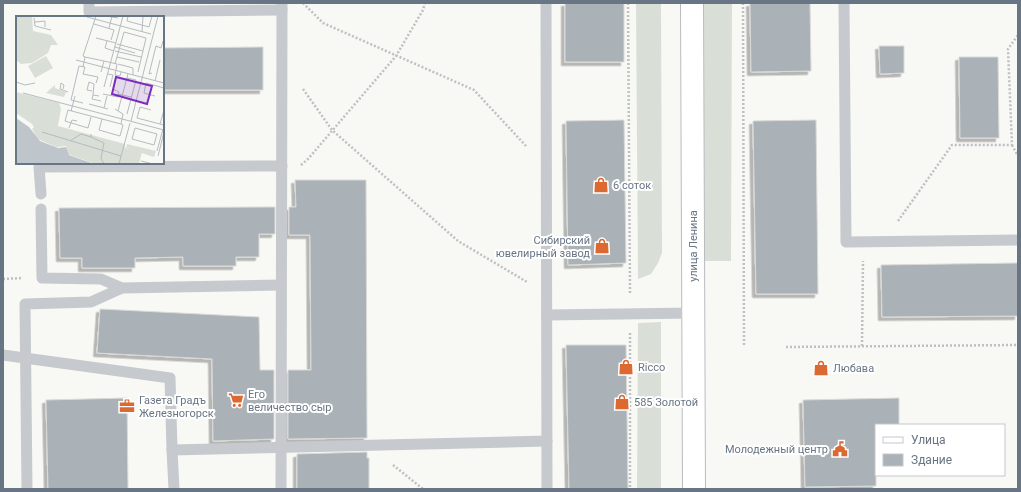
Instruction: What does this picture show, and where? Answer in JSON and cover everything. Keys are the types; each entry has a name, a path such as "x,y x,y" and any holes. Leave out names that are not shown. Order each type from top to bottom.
{"main road":[{"name":"улица Ленина","path":"692,3 694,489"}],"lane":[{"path":"89,3 89,12 282,6 281,489"},
{"path":"546,3 547,489"},
{"path":"844,3 846,242 1018,240"},
{"path":"41,194 39,167 282,170"},
{"path":"41,209 42,278 101,279 122,288"},
{"path":"27,489 24,304 91,302 122,288 281,285"},
{"path":"547,315 693,313"},
{"path":"3,355 170,378 174,489"},
{"path":"172,450 547,441"}],"path":[{"path":"303,3 323,23 474,90 546,168"},
{"path":"282,170 298,168 308,159 396,56 424,10 425,3"},
{"path":"628,3 630,489"},
{"path":"743,3 744,347"},
{"path":"1018,35 1008,49 1012,145 1018,156"},
{"path":"282,61 332,130 458,241 547,294"},
{"path":"883,242 952,145 1012,145"},
{"path":"862,346 863,242"},
{"path":"786,347 1018,345"},
{"path":"367,445 423,489"}],"shaded area":[{"path":"636,3 661,3 662,253 651,274 638,279"},
{"path":"703,3 732,3 731,261 702,261"},
{"path":"661,322 661,489 637,489 638,323"}],"building":[{"path":"565,3 624,3 624,62 565,62"},
{"path":"750,3 810,3 811,71 751,72"},
{"path":"879,46 904,46 904,73 880,74"},
{"path":"263,47 263,90 164,90 164,48"},
{"path":"959,57 998,57 999,138 960,138"},
{"path":"624,120 626,263 568,265 566,121"},
{"path":"816,120 818,294 756,294 753,121"},
{"path":"295,180 366,180 367,438 288,439 288,370 311,370 310,235 289,235 289,207 296,207"},
{"path":"275,207 275,234 259,234 259,257 236,257 236,266 183,266 183,257 135,258 135,268 82,268 82,258 60,258 59,208"},
{"path":"1018,263 1018,316 882,317 881,265"},
{"name":"Его величество сыр","path":"100,309 259,317 260,370 274,370 274,439 213,441 212,359 97,353"},
{"path":"566,345 626,345 628,489 569,489"},
{"path":"127,398 128,489 48,489 46,400"},
{"name":"Молодежный центр","path":"899,398 899,424 875,424 876,486 805,487 803,400"},
{"path":"367,452 367,458 369,458 369,489 297,489 297,454"}],"place":[{"name":"6 соток","path":"601,185"},
{"name":"Сибирский ювелирный завод","path":"602,246"},
{"name":"Ricco","path":"626,367"},
{"name":"Любава","path":"821,368"},
{"name":"Его величество сыр","path":"236,400"},
{"name":"585 Золотой","path":"622,402"},
{"name":"Газета Градъ Железногорск","path":"127,406"},
{"name":"Молодежный центр","path":"840,449"}]}
